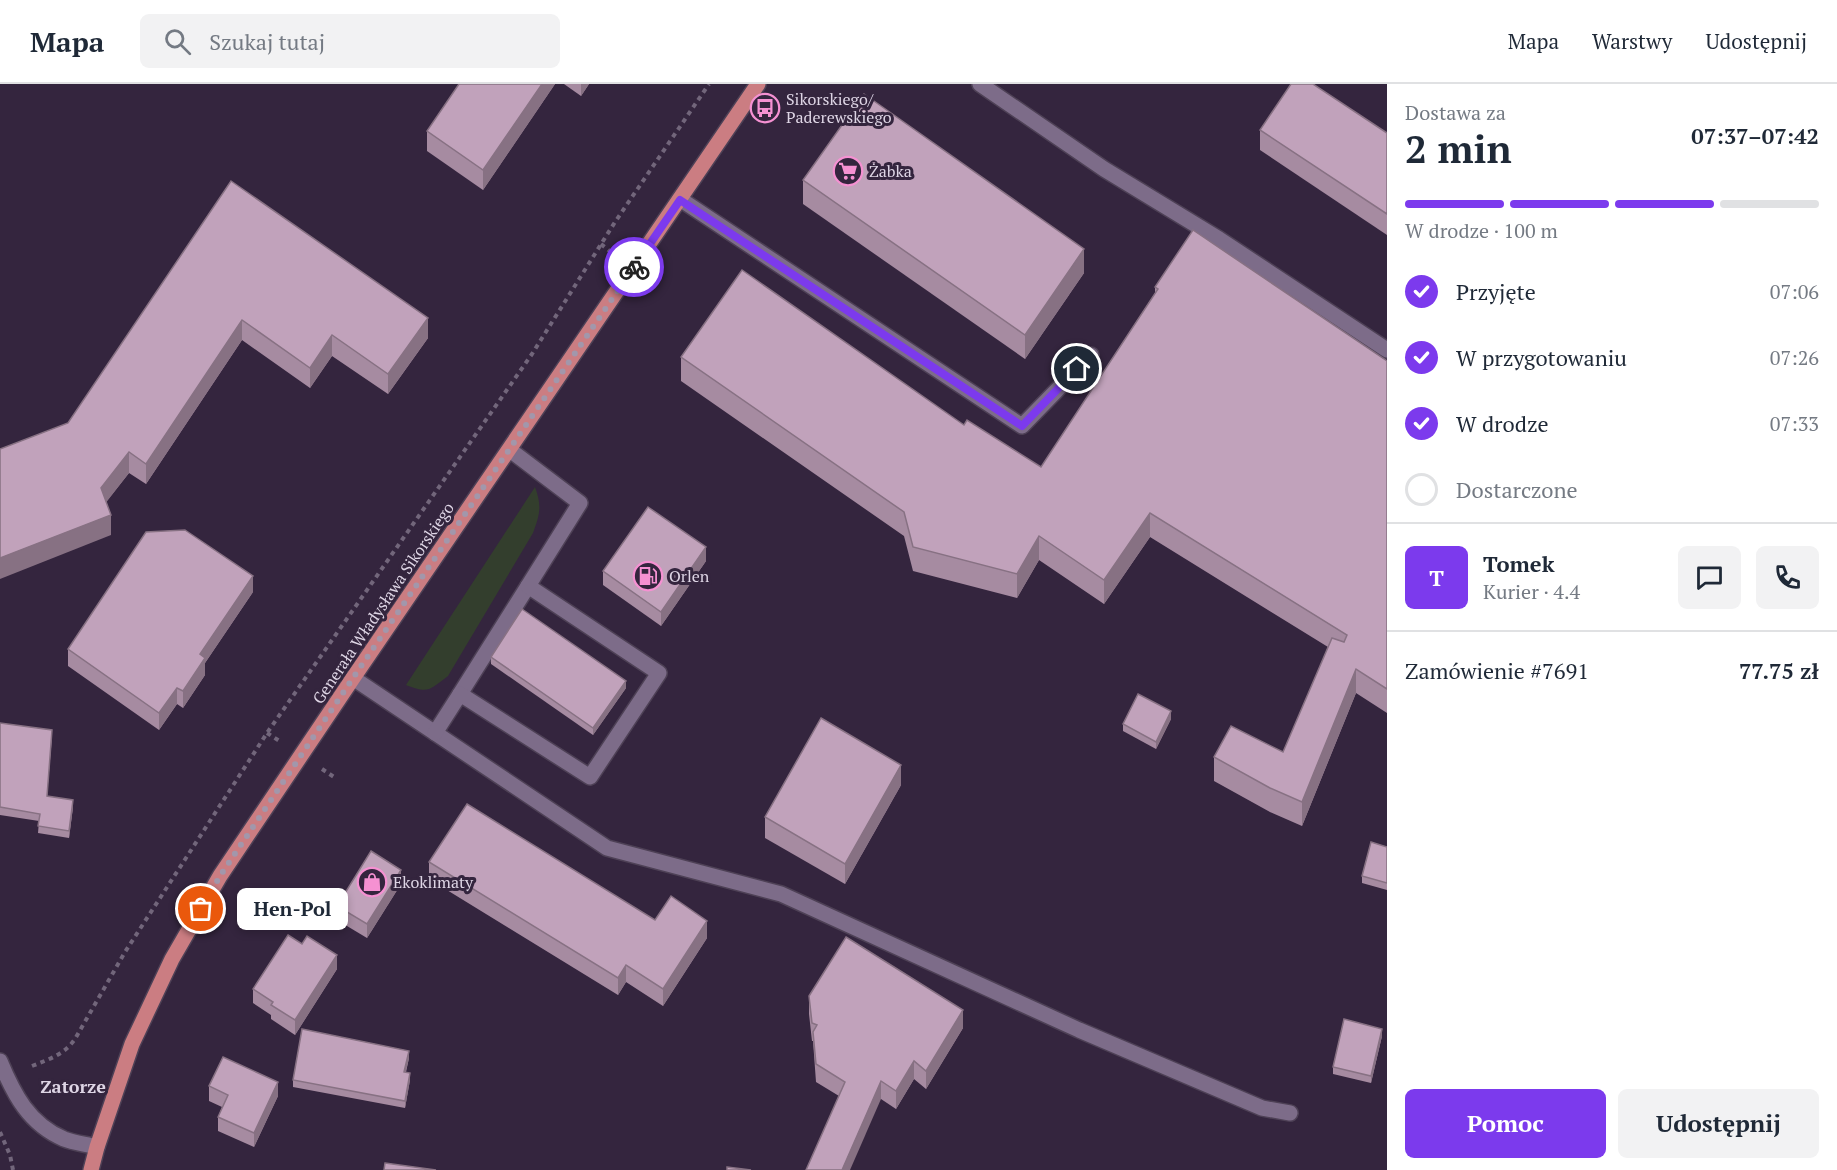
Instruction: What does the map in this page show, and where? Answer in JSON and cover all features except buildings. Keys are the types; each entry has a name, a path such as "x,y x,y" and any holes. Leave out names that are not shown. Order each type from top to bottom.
{"main road":[{"name":"Generała Władysława Sikorskiego","path":"91,1170 132,1044 172,959 220,876 758,84"}],"street":[{"path":"980,84 1104,169 1219,239 1387,350"},
{"path":"680,200 1022,426 1091,355"},
{"path":"435,733 580,503 510,450"},
{"path":"460,694 590,777 659,673 528,586"},
{"path":"353,678 607,848 781,894 1079,1030 1262,1108 1290,1113"},
{"path":"3,1068 16,1097 33,1120 64,1138 97,1147"}],"path":[{"path":"3,1068 60,1054 68,1049 125,952 273,724 532,354 615,222 709,84"},
{"path":"0,1132 10,1155 13,1170"}],"green space":[{"path":"535,487 539,510 533,533 448,676 437,685 424,690 406,685"}],"way so far":[{"path":"201,909 220,876 353,678 634,267"}],"place":[{"name":"Sikorskiego/ Paderewskiego","path":"765,108"},
{"name":"Żabka","path":"848,171"},
{"name":"Orlen","path":"648,576"},
{"name":"Ekoklimaty","path":"372,882"},
{"name":"Hen-Pol","path":"201,909"}],"district":[{"name":"Zatorze","path":"73,1087"}],"route":[{"path":"634,267 680,200 1022,426 1077,369"}]}
